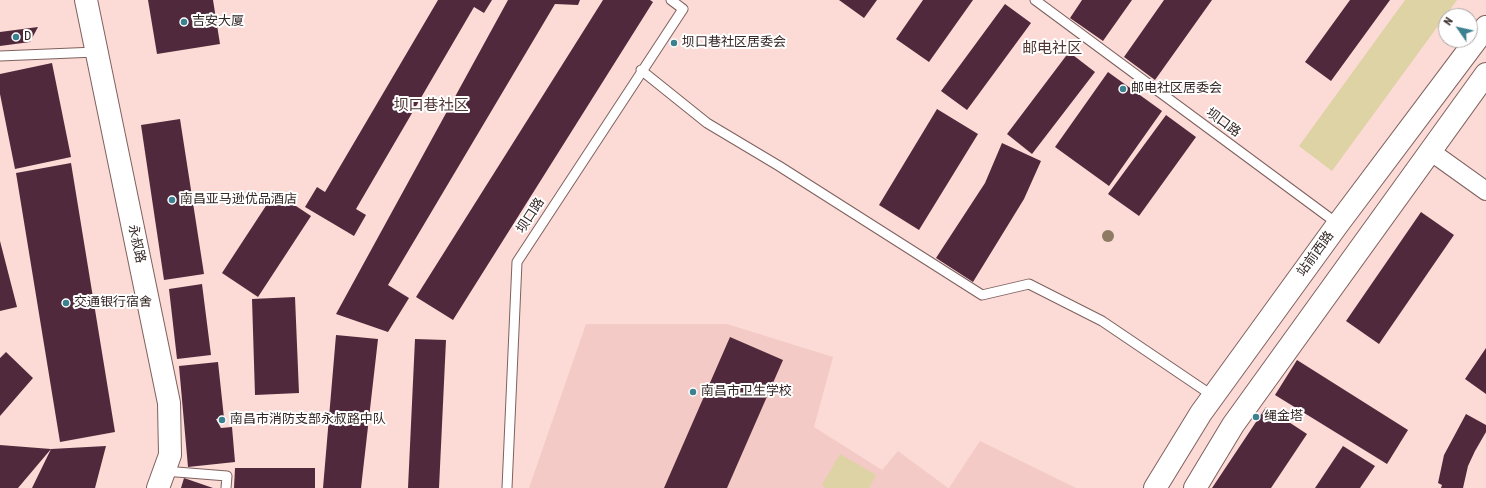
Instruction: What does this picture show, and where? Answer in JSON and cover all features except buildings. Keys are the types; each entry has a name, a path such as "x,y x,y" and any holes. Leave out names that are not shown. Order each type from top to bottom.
{"main road":[{"name":"永叔路","path":"86,0 168,403 170,455 161,479"},
{"name":"站前西路","path":"1155,488 1213,396 1338,224 1486,27"},
{"path":"1195,488 1233,425 1486,74"}],"street":[{"path":"1430,150 1486,191"}],"lane":[{"name":"坝口路","path":"507,488 517,262 641,70 683,9 670,0"},
{"name":"坝口路","path":"1035,0 1338,224"},
{"path":"0,56 96,52"},
{"path":"641,70 707,123 779,166 982,295 1029,284 1102,321 1213,396"},
{"path":"161,479 227,476 226,488"}],"shaded area":[{"path":"1405,0 1457,0 1451,8 1438,8 1438,26 1332,171 1299,146"},
{"name":"南昌市卫生学校","path":"586,324 727,324 833,357 814,427 882,470 898,451 948,488 529,488"},
{"path":"980,441 1076,488 949,488"},
{"path":"840,454 876,475 869,488 826,488 822,485"}],"place":[{"name":"吉安大厦","path":"184,22"},
{"name":"D","path":"16,37"},
{"name":"坝口巷社区居委会","path":"674,43"},
{"name":"邮电社区居委会","path":"1123,89"},
{"name":"南昌亚马逊优品酒店","path":"172,200"},
{"name":"交通银行宿舍","path":"66,303"},
{"name":"南昌市卫生学校","path":"693,392"},
{"name":"绳金塔","path":"1256,417"},
{"name":"南昌市消防支部永叔路中队","path":"222,420"}],"district":[{"name":"邮电社区","path":"1052,49"},
{"name":"坝口巷社区","path":"431,106"}]}
